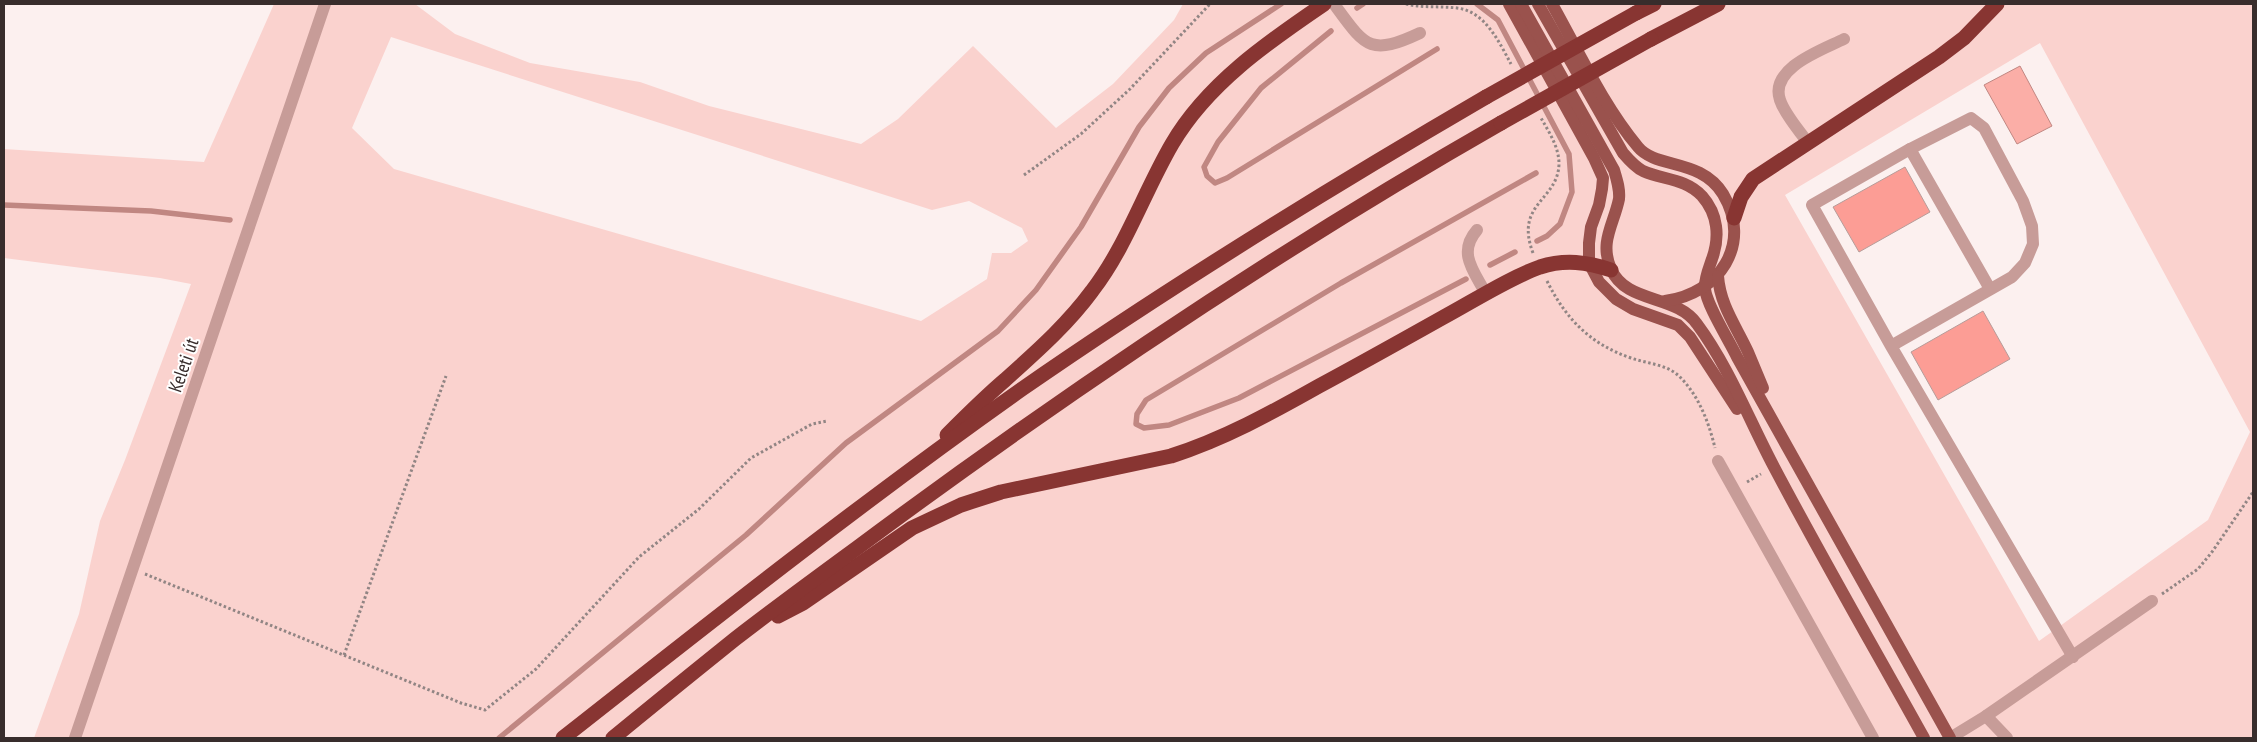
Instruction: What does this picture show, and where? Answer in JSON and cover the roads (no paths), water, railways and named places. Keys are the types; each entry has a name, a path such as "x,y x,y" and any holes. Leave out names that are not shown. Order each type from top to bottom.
{"highway":[{"path":"904,476 1004,380 1031,358 1070,319 1088,297 1119,247 1173,143 1198,109 1235,69 1324,4"},
{"path":"563,738 723,612 1022,389 1210,263 1348,177 1486,97 1654,4"},
{"path":"613,738 736,638 907,511 1083,385 1230,286 1394,185 1501,123 1651,39 1718,4"},
{"path":"1734,218 1741,196 1753,179 1939,57 1964,38 1997,4"},
{"path":"736,638 803,603 912,528 961,505 1001,492 1171,456 1198,447 1234,432 1486,294 1540,267 1568,262 1589,263 1611,270"}],"main road":[{"path":"1509,4 1594,158 1603,178 1600,205 1591,227 1589,263 1599,282 1616,299 1633,309 1678,325 1690,337 1768,455"},
{"path":"1522,4 1614,170 1619,184 1618,199 1607,233 1608,260 1611,270 1629,289 1648,298 1683,309 1698,325 1924,738"},
{"path":"1538,4 1623,154 1642,170 1680,181 1691,187 1708,203 1715,219 1717,245 1704,287 1707,299 1950,738"},
{"path":"1552,4 1614,115 1640,150 1661,160 1692,168 1702,174 1722,193 1734,218 1732,247 1726,264 1718,276 1704,287 1676,300 1665,302"},
{"path":"1718,276 1719,292 1728,315 1747,352 1786,444"}],"street":[{"name":"Keleti út","path":"76,738 324,4"},
{"path":"1334,4 1355,32 1364,41 1375,46 1396,44 1420,33"},
{"path":"1808,143 1782,105 1778,92 1780,80 1794,66 1844,38"},
{"path":"1891,346 2012,277 2025,263 2033,244 2032,226 2023,200 1984,128 1971,118 1910,148 1812,205 1891,346 2073,657"},
{"path":"1910,148 1990,289"},
{"path":"1477,230 1468,243 1466,251 1486,294"},
{"path":"1718,461 1873,738"},
{"path":"1950,738 2073,657 2152,601"},
{"path":"1986,716 2007,738"}],"waterway":[{"path":"499,738 746,535 846,443 998,331 1036,290 1081,227 1139,127 1169,88 1206,53 1281,4"},
{"path":"1357,8 1363,4"},
{"path":"1477,4 1498,20 1569,154 1572,192 1560,224 1547,236 1537,241"},
{"path":"1331,31 1261,88 1218,142 1204,167 1207,176 1215,183 1227,178 1437,49"},
{"path":"1466,279 1239,398 1169,425 1144,428 1136,424 1137,414 1146,400 1341,283 1536,173"},
{"path":"4,205 151,211 230,220"},
{"path":"1490,265 1515,252"}]}
